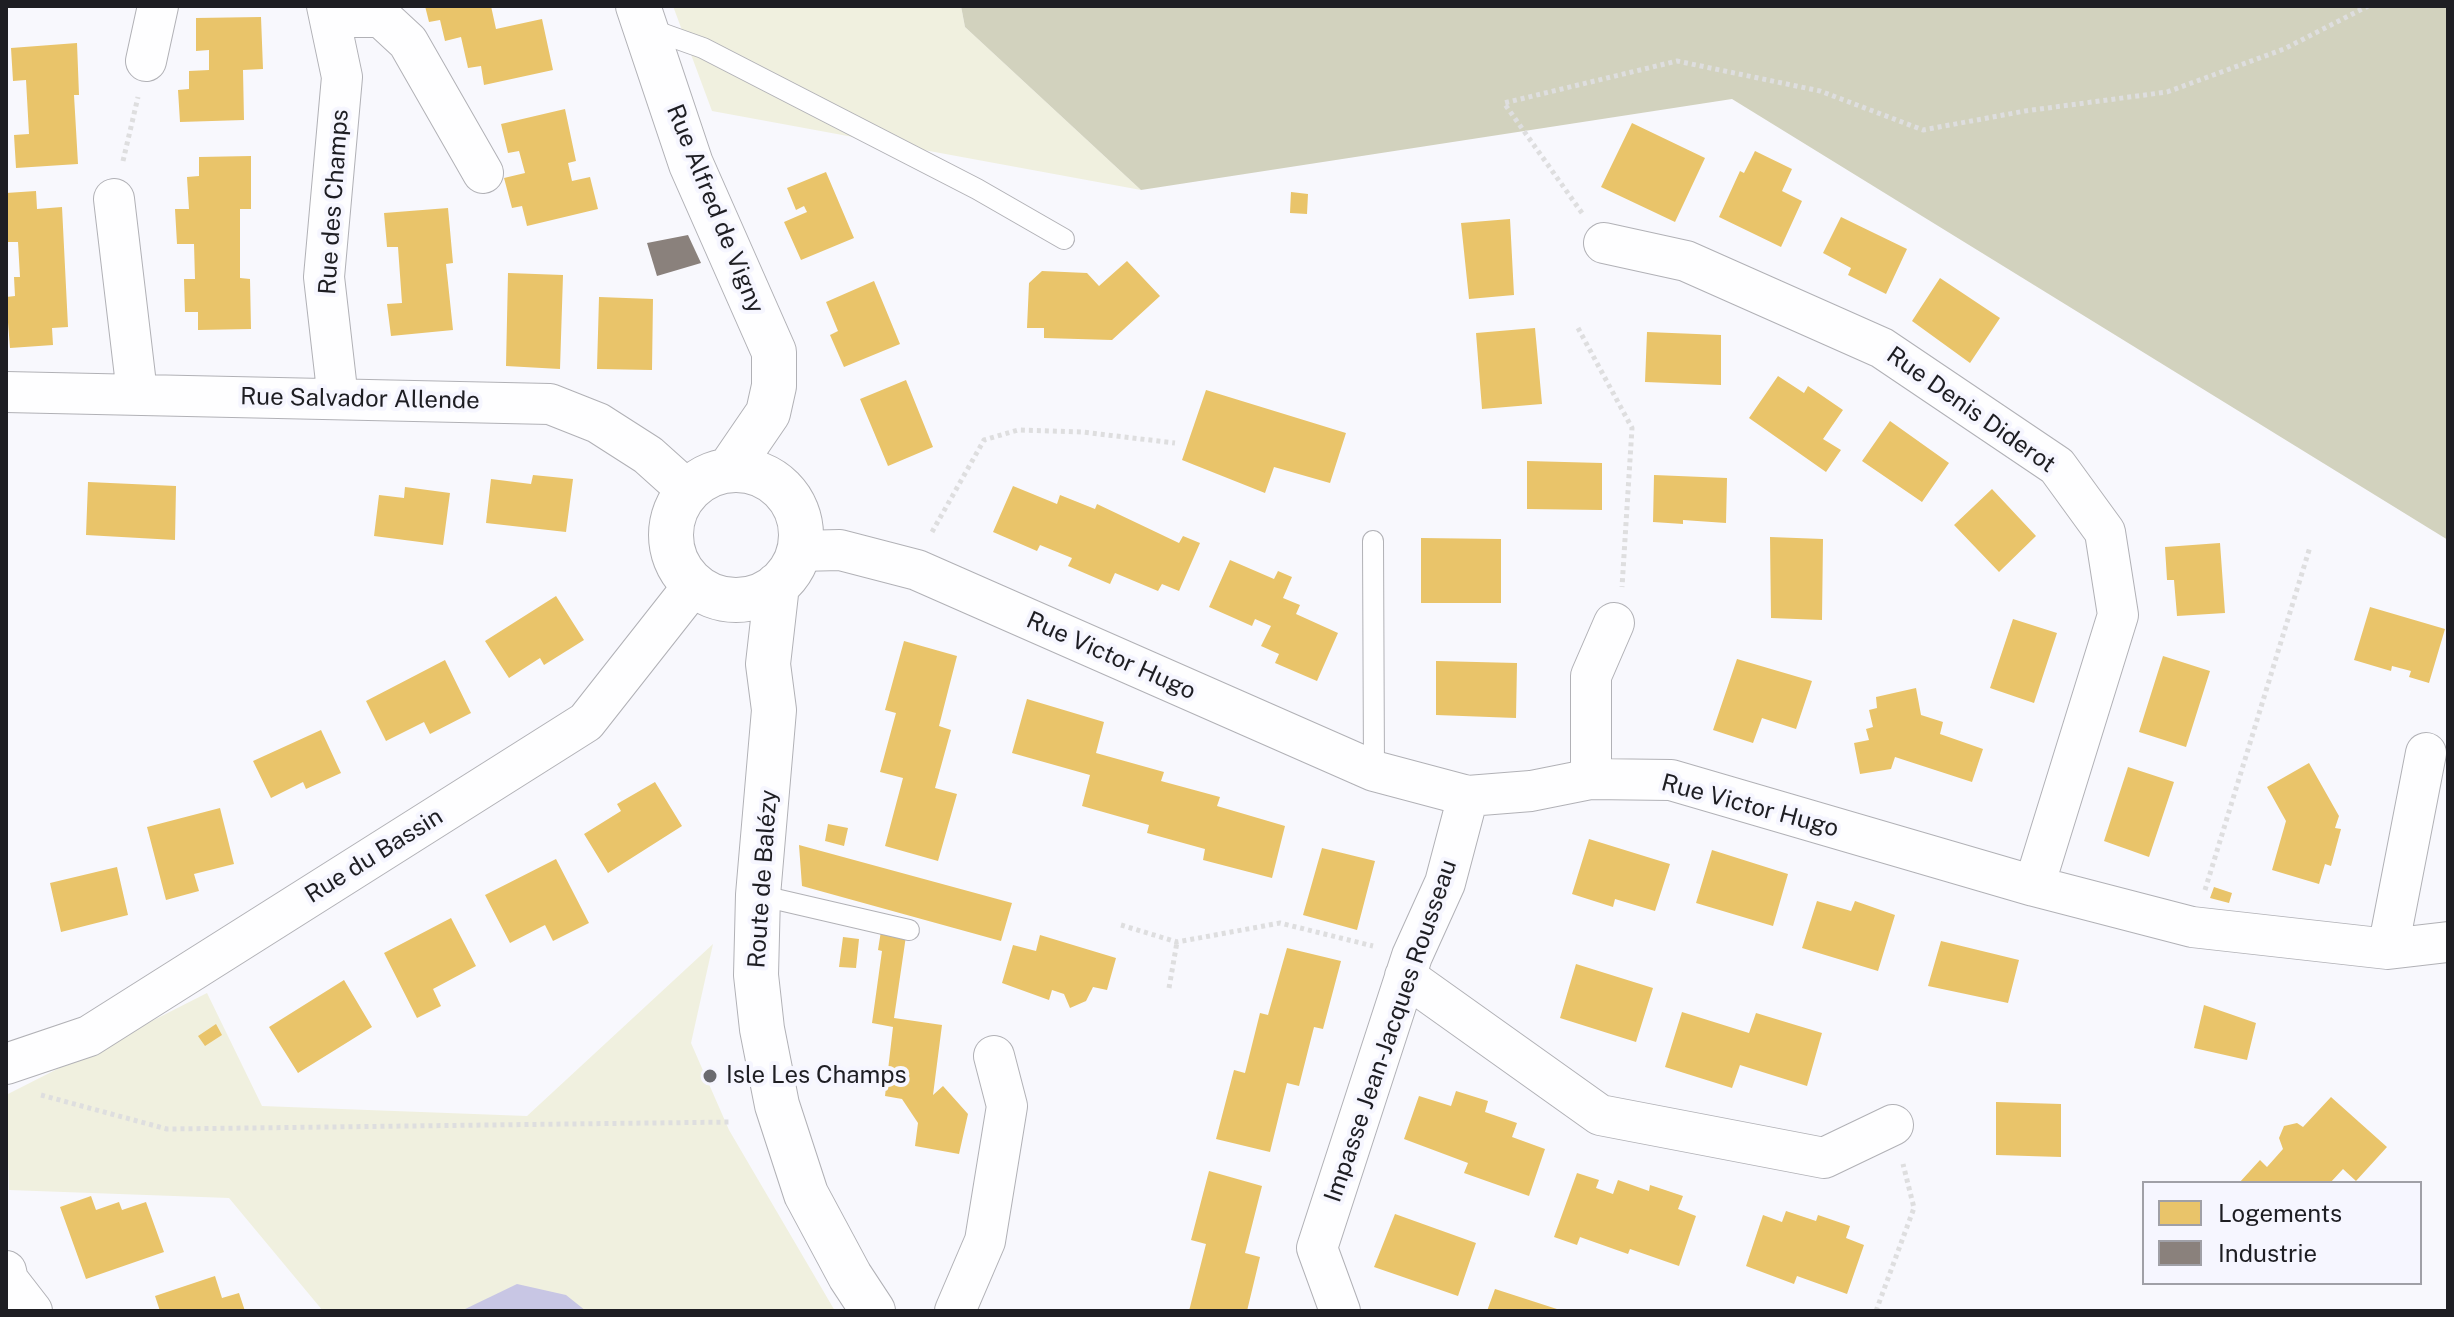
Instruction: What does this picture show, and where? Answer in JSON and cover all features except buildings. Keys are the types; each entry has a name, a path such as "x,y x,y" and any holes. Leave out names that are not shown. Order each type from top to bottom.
{"main road":[{"name":"Rue Alfred de Vigny","path":"642,16 691,164 774,352 774,386 768,413 729,470"},
{"name":"Rue Alfred de Vigny","path":"768,413 786,492"},
{"path":"729,470 760,474 786,492 799,519 788,568 767,593 734,602 719,600 693,586 679,570 671,550 670,529 675,508 687,490 714,473 729,470"},
{"name":"Route de Balézy","path":"788,568 768,664 774,710 758,895 756,975 768,1067 806,1194 850,1276 873,1311"},
{"name":"Route de Balézy","path":"734,602 768,664"}],"street":[{"path":"146,61 158,6"},
{"path":"329,11 381,17 408,42 483,173"},
{"name":"Rue des Champs","path":"329,11 342,77 324,277 338,399"},
{"path":"114,199 137,393"},
{"name":"Rue Denis Diderot","path":"1604,243 1686,261 1882,348 2057,466 2105,532 2118,615 2034,886"},
{"name":"Rue Salvador Allende","path":"6,392 550,404 598,423 648,455 687,490"},
{"name":"Rue Victor Hugo","path":"788,568 840,550 917,570 1374,771 1468,796 1531,791 1591,779 1671,780 2034,886 2192,927 2388,949 2448,942"},
{"name":"Rue du Bassin","path":"6,1064 89,1036 586,722 693,586"},
{"path":"1591,779 1591,676 1614,623"},
{"path":"2388,949 2426,753"},
{"name":"Impasse Jean-Jacques Rousseau","path":"1340,1311 1317,1248 1408,966 1445,883 1468,796"},
{"path":"1408,966 1600,1115 1824,1158 1893,1125"},
{"path":"955,1311 985,1241 1007,1106 994,1056"},
{"path":"6,1271 8,1280 32,1311"}],"lane":[{"path":"642,16 977,189 1064,239"},
{"path":"1373,541 1374,771"},
{"path":"758,895 909,930"}],"path":[{"path":"1604,243 1504,103 1677,61 1820,91 1923,130 2025,111 2167,92 2284,49 2368,6"},
{"path":"114,199 146,61"},
{"path":"1578,328 1632,428 1625,574 1614,623"},
{"path":"917,570 931,533 984,440 1018,430 1082,432 1175,443"},
{"path":"2201,904 2310,547"},
{"path":"1121,925 1177,942 1280,923 1408,966"},
{"path":"1169,988 1177,942"},
{"path":"35,1094 167,1129 731,1122"},
{"path":"1876,1311 1914,1208 1893,1125"}],"green space":[{"path":"673,6 961,6 965,27 1141,190 712,111"},
{"path":"961,6 2448,6 2448,540 1732,99 1141,190 965,27"},
{"path":"713,944 691,1043 729,1130 835,1311 323,1311 229,1198 9,1190 6,1095 207,993 262,1106 527,1116"}],"water":[{"path":"517,1284 566,1295 586,1311 461,1311"}],"place":[{"name":"Isle Les Champs","path":"710,1076"}]}
